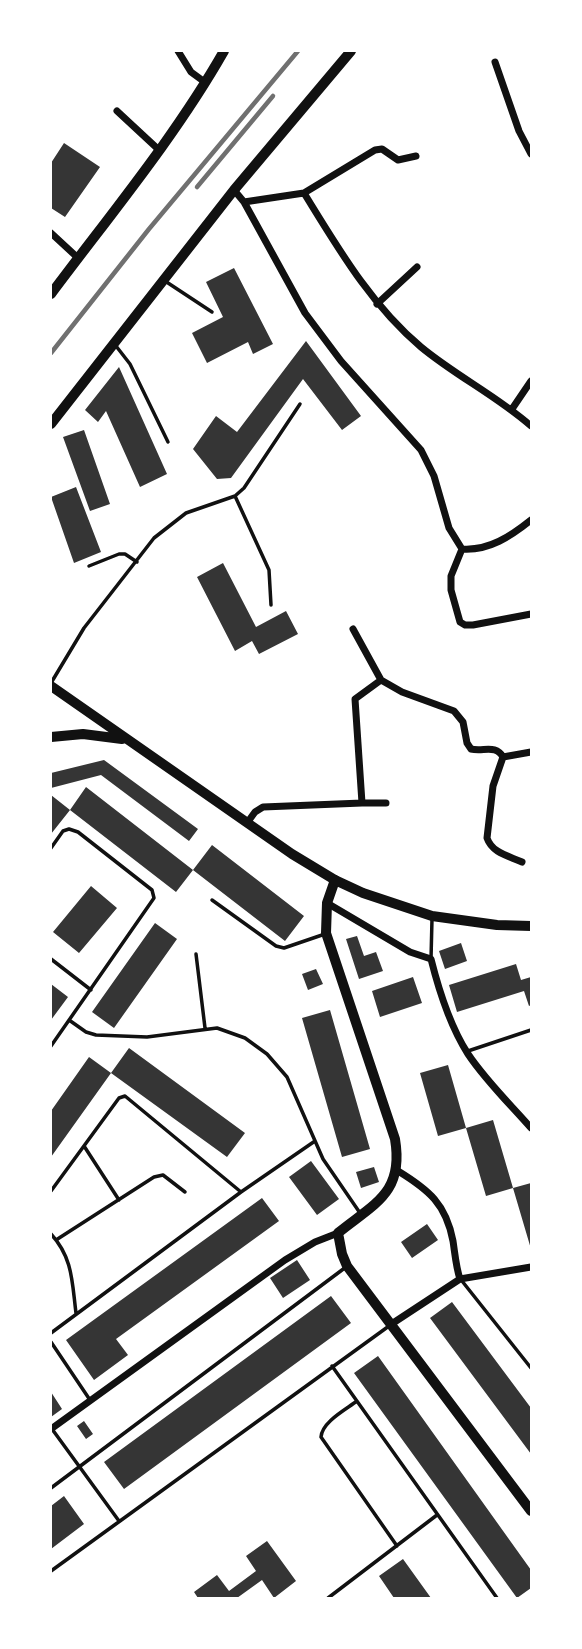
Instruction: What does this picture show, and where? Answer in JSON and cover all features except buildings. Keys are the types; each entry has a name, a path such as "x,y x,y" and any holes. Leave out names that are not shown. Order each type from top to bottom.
{"main road":[{"path":"51,424 234,190 351,51"},
{"path":"51,685 292,854 335,880 432,916 497,925 531,926"},
{"path":"51,737 83,734 129,741"}],"street":[{"path":"178,51 191,72 206,83"},
{"path":"51,295 159,150 206,83 224,51"},
{"path":"495,62 519,131 531,154"},
{"path":"117,111 159,150"},
{"path":"244,202 304,193 375,150 382,149 398,160 415,156"},
{"path":"234,190 244,202 286,283 305,313 341,361 421,450 435,476 449,528 462,549"},
{"path":"304,193 377,304 424,349 512,409 531,426"},
{"path":"51,233 78,258"},
{"path":"377,304 416,267"},
{"path":"512,409 531,381"},
{"path":"462,549 483,547 503,540 531,520"},
{"path":"462,549 451,576 460,622 473,625 531,614"},
{"path":"353,629 380,680 402,692 454,711 463,722 467,743 471,749 492,748 503,757"},
{"path":"362,803 355,699 380,680"},
{"path":"503,757 531,752"},
{"path":"503,757 493,786 487,838 489,845 498,852 522,862"},
{"path":"247,822 263,807 386,803"},
{"path":"51,1429 285,1260 315,1242 338,1233 387,1191 398,1171 395,1139 326,933 327,903 335,880"},
{"path":"327,903 410,952 431,959 455,1029 467,1052 531,1128"},
{"path":"398,1171 432,1194 442,1208 452,1238 460,1279"},
{"path":"338,1233 347,1266 531,1511"},
{"path":"390,1325 460,1279 531,1267"}],"lane":[{"path":"164,280 212,312"},
{"path":"114,343 130,364 168,442"},
{"path":"51,685 84,628 166,527 186,513 235,496 300,404"},
{"path":"235,496 269,570 271,605"},
{"path":"89,566 119,554 125,554 137,562"},
{"path":"51,848 63,831 69,829 78,832 152,890 154,898 51,1046"},
{"path":"212,900 276,946 284,948 326,933"},
{"path":"431,959 432,916"},
{"path":"196,954 205,1028"},
{"path":"51,959 91,990"},
{"path":"69,1020 86,1032 96,1035 135,1037 205,1028 234,1032 245,1038 273,1059 287,1077 323,1159 361,1215"},
{"path":"467,1052 531,1030"},
{"path":"51,1191 119,1098 125,1096 241,1192"},
{"path":"51,1333 241,1192 315,1141"},
{"path":"83,1146 120,1199"},
{"path":"56,1240 154,1177 163,1175 185,1192"},
{"path":"51,1234 70,1263 76,1313"},
{"path":"51,1488 347,1266"},
{"path":"460,1279 531,1368"},
{"path":"51,1571 390,1325"},
{"path":"51,1342 90,1400"},
{"path":"332,1366 436,1516 497,1598"},
{"path":"357,1401 326,1425 321,1430 321,1437 397,1546"},
{"path":"51,1429 119,1521"},
{"path":"328,1598 436,1516"}],"railway":[{"path":"51,353 149,229 298,51"},
{"path":"197,187 273,96"}]}
